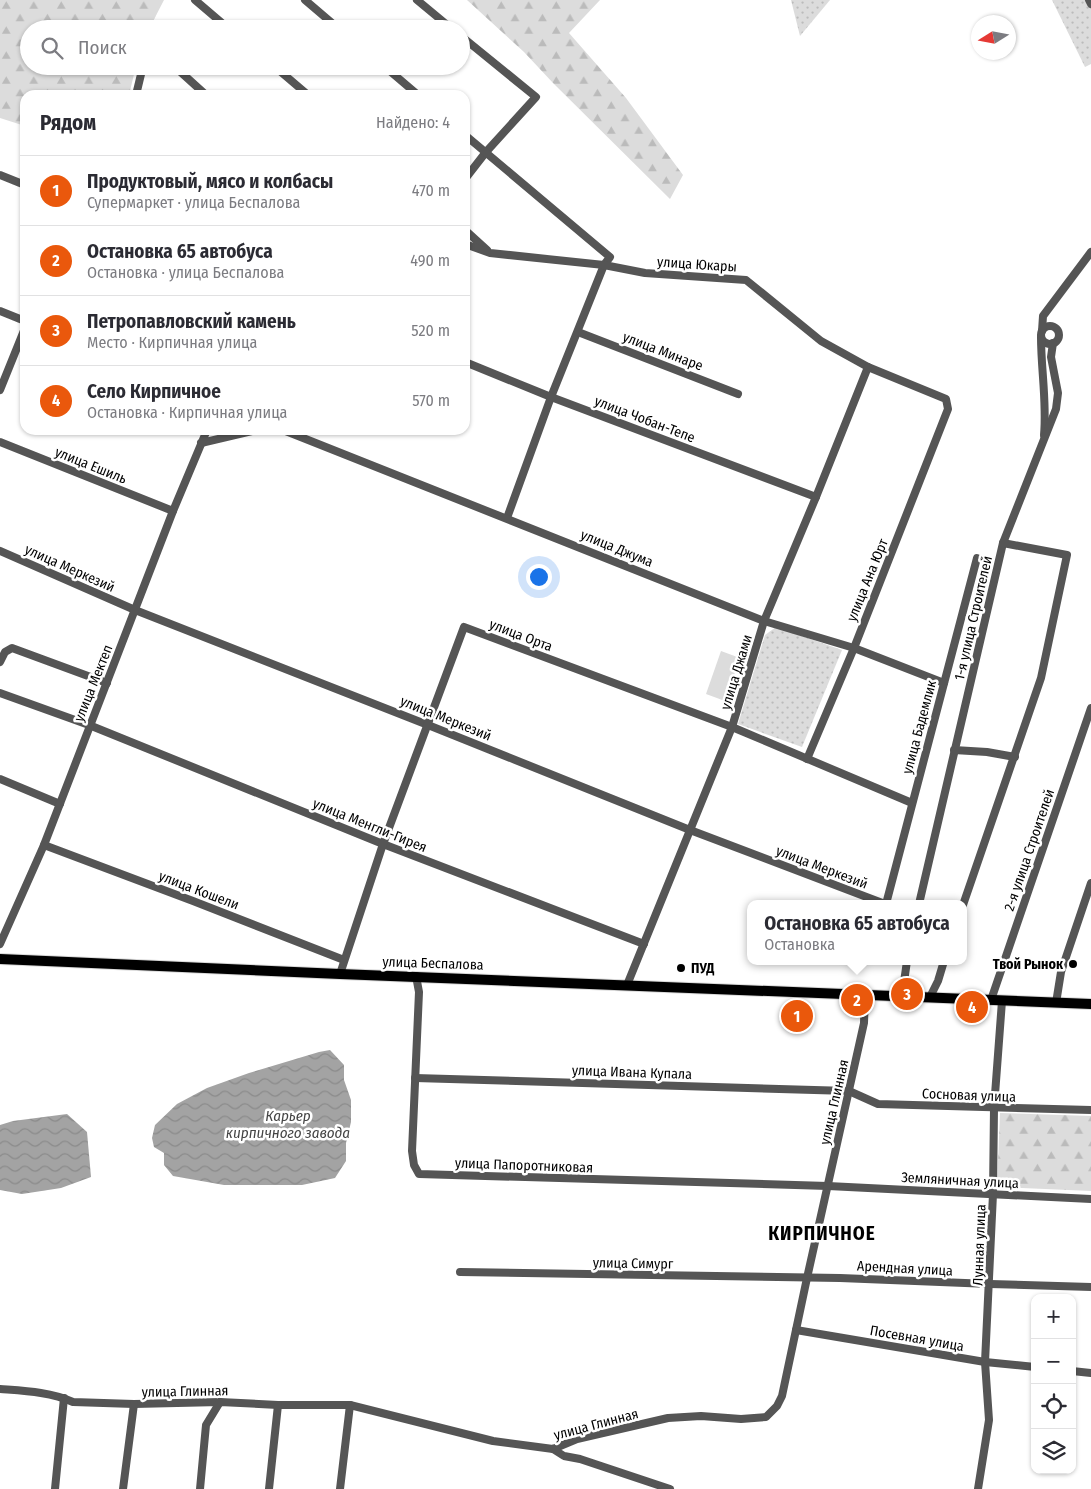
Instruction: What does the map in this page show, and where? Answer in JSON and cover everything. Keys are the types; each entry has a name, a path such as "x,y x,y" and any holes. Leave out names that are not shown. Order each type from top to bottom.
{"main road":[{"name":"улица Беспалова","path":"0,959 1091,1004"}],"street":[{"path":"195,0 218,20"},
{"path":"305,0 328,20"},
{"path":"417,0 441,20"},
{"path":"1089,0 1091,4"},
{"path":"470,43 536,97 470,173"},
{"path":"137,90 141,75"},
{"path":"184,75 200,90"},
{"path":"285,75 302,90"},
{"path":"395,75 412,90"},
{"path":"470,139 610,257 604,265 507,518"},
{"path":"0,175 20,183"},
{"path":"470,235 490,253"},
{"name":"улица Юкары","path":"470,246 490,253 604,265 645,272 746,280 821,340 868,367 946,399 948,410"},
{"path":"1039,454 1046,417 1041,358 1041,334 1044,316 1091,252"},
{"path":"0,311 20,319"},
{"path":"1041,334 1047,343 1055,342 1058,336 1056,328 1044,316"},
{"path":"1041,334 1048,326 1056,328"},
{"name":"улица Минаре","path":"578,332 738,394"},
{"path":"0,390 20,340"},
{"name":"1-я улица Строителей","path":"920,900 1003,543 1056,409 1058,393 1051,357 1053,343"},
{"name":"улица Чобан-Тепе","path":"470,364 816,497"},
{"name":"улица Джами","path":"627,985 732,727 764,621 868,367"},
{"name":"улица Ана Юрт","path":"807,759 854,648 948,410"},
{"name":"улица Мектеп","path":"0,944 44,845 89,725 205,435"},
{"path":"201,443 235,435"},
{"name":"улица Джума","path":"296,435 764,621 854,648 944,683"},
{"name":"улица Ешиль","path":"0,442 173,511"},
{"path":"965,900 1041,678 1067,555 1003,543"},
{"name":"улица Меркезий","path":"0,551 135,610 690,830 875,900"},
{"name":"улица Бадемлик","path":"887,900 977,558"},
{"name":"улица Орта","path":"340,974 383,844 464,627 732,727 912,804"},
{"path":"0,662 5,652 12,648 107,683"},
{"name":"улица Менгли-Гирея","path":"0,693 89,725 383,844 644,944"},
{"name":"2-я улица Строителей","path":"991,1000 1091,708"},
{"path":"954,750 987,752 1014,757"},
{"path":"0,779 60,804"},
{"name":"улица Кошели","path":"44,845 344,960"},
{"path":"1056,1003 1061,972 1091,883"},
{"path":"902,996 906,965"},
{"path":"930,997 943,965"},
{"name":"улица Папоротниковая","path":"416,976 418,992 412,1151 414,1165 419,1174 828,1186"},
{"name":"улица Глинная","path":"0,1389 34,1391 73,1402 134,1404 220,1402 278,1405 350,1405 493,1441 553,1449 577,1439 668,1418 701,1416 742,1419 766,1417 777,1406 782,1396 864,1023 865,994"},
{"name":"Лунная улица","path":"978,1489 989,1420 985,1362 990,1284 994,1108 1002,1001"},
{"name":"улица Ивана Купала","path":"415,1078 849,1091"},
{"name":"Сосновая улица","path":"849,1091 878,1104 1091,1110"},
{"name":"Земляничная улица","path":"828,1186 1091,1199"},
{"name":"улица Симург","path":"460,1272 807,1278"},
{"name":"Арендная улица","path":"807,1278 1091,1286"},
{"name":"Посевная улица","path":"796,1330 985,1362 1031,1367"},
{"path":"1076,1371 1091,1373"},
{"path":"55,1489 64,1398"},
{"path":"200,1489 206,1425 220,1402"},
{"path":"124,1489 134,1404"},
{"path":"268,1489 278,1405"},
{"path":"340,1489 350,1405"},
{"path":"553,1449 564,1456 580,1459 670,1489"}],"green space":[{"path":"0,0 164,0 154,20 20,20 20,75 134,75 130,90 20,90 20,124 0,118"},
{"path":"467,0 600,0 569,33 626,98 683,175 670,199 524,52"},
{"path":"791,0 830,0 800,36"},
{"path":"1052,0 1091,0 1091,64 1085,67"},
{"path":"776,627 842,650 802,747 738,724 765,635"},
{"path":"721,651 740,658 725,701 706,694"},
{"path":"1000,1113 1091,1116 1091,1191 997,1187"}],"water":[{"name":"Карьер кирпичного завода","path":"330,1050 344,1065 344,1080 351,1100 351,1122 346,1143 346,1161 335,1178 302,1185 224,1185 173,1176 164,1165 164,1153 154,1147 152,1138 155,1125 177,1104 207,1088 249,1073"},
{"path":"67,1114 87,1132 91,1177 61,1188 22,1194 0,1190 0,1125 13,1121"}],"place":[{"name":"Твой Рынок","path":"1073,964"},
{"name":"ПУД","path":"681,968"},
{"name":"Петропавловский камень","path":"907,994"},
{"name":"Остановка 65 автобуса","path":"857,1000"},
{"name":"Село Кирпичное","path":"972,1007"},
{"name":"Продуктовый, мясо и колбасы","path":"797,1016"}],"district":[{"name":"КИРПИЧНОЕ","path":"822,1233"}]}
